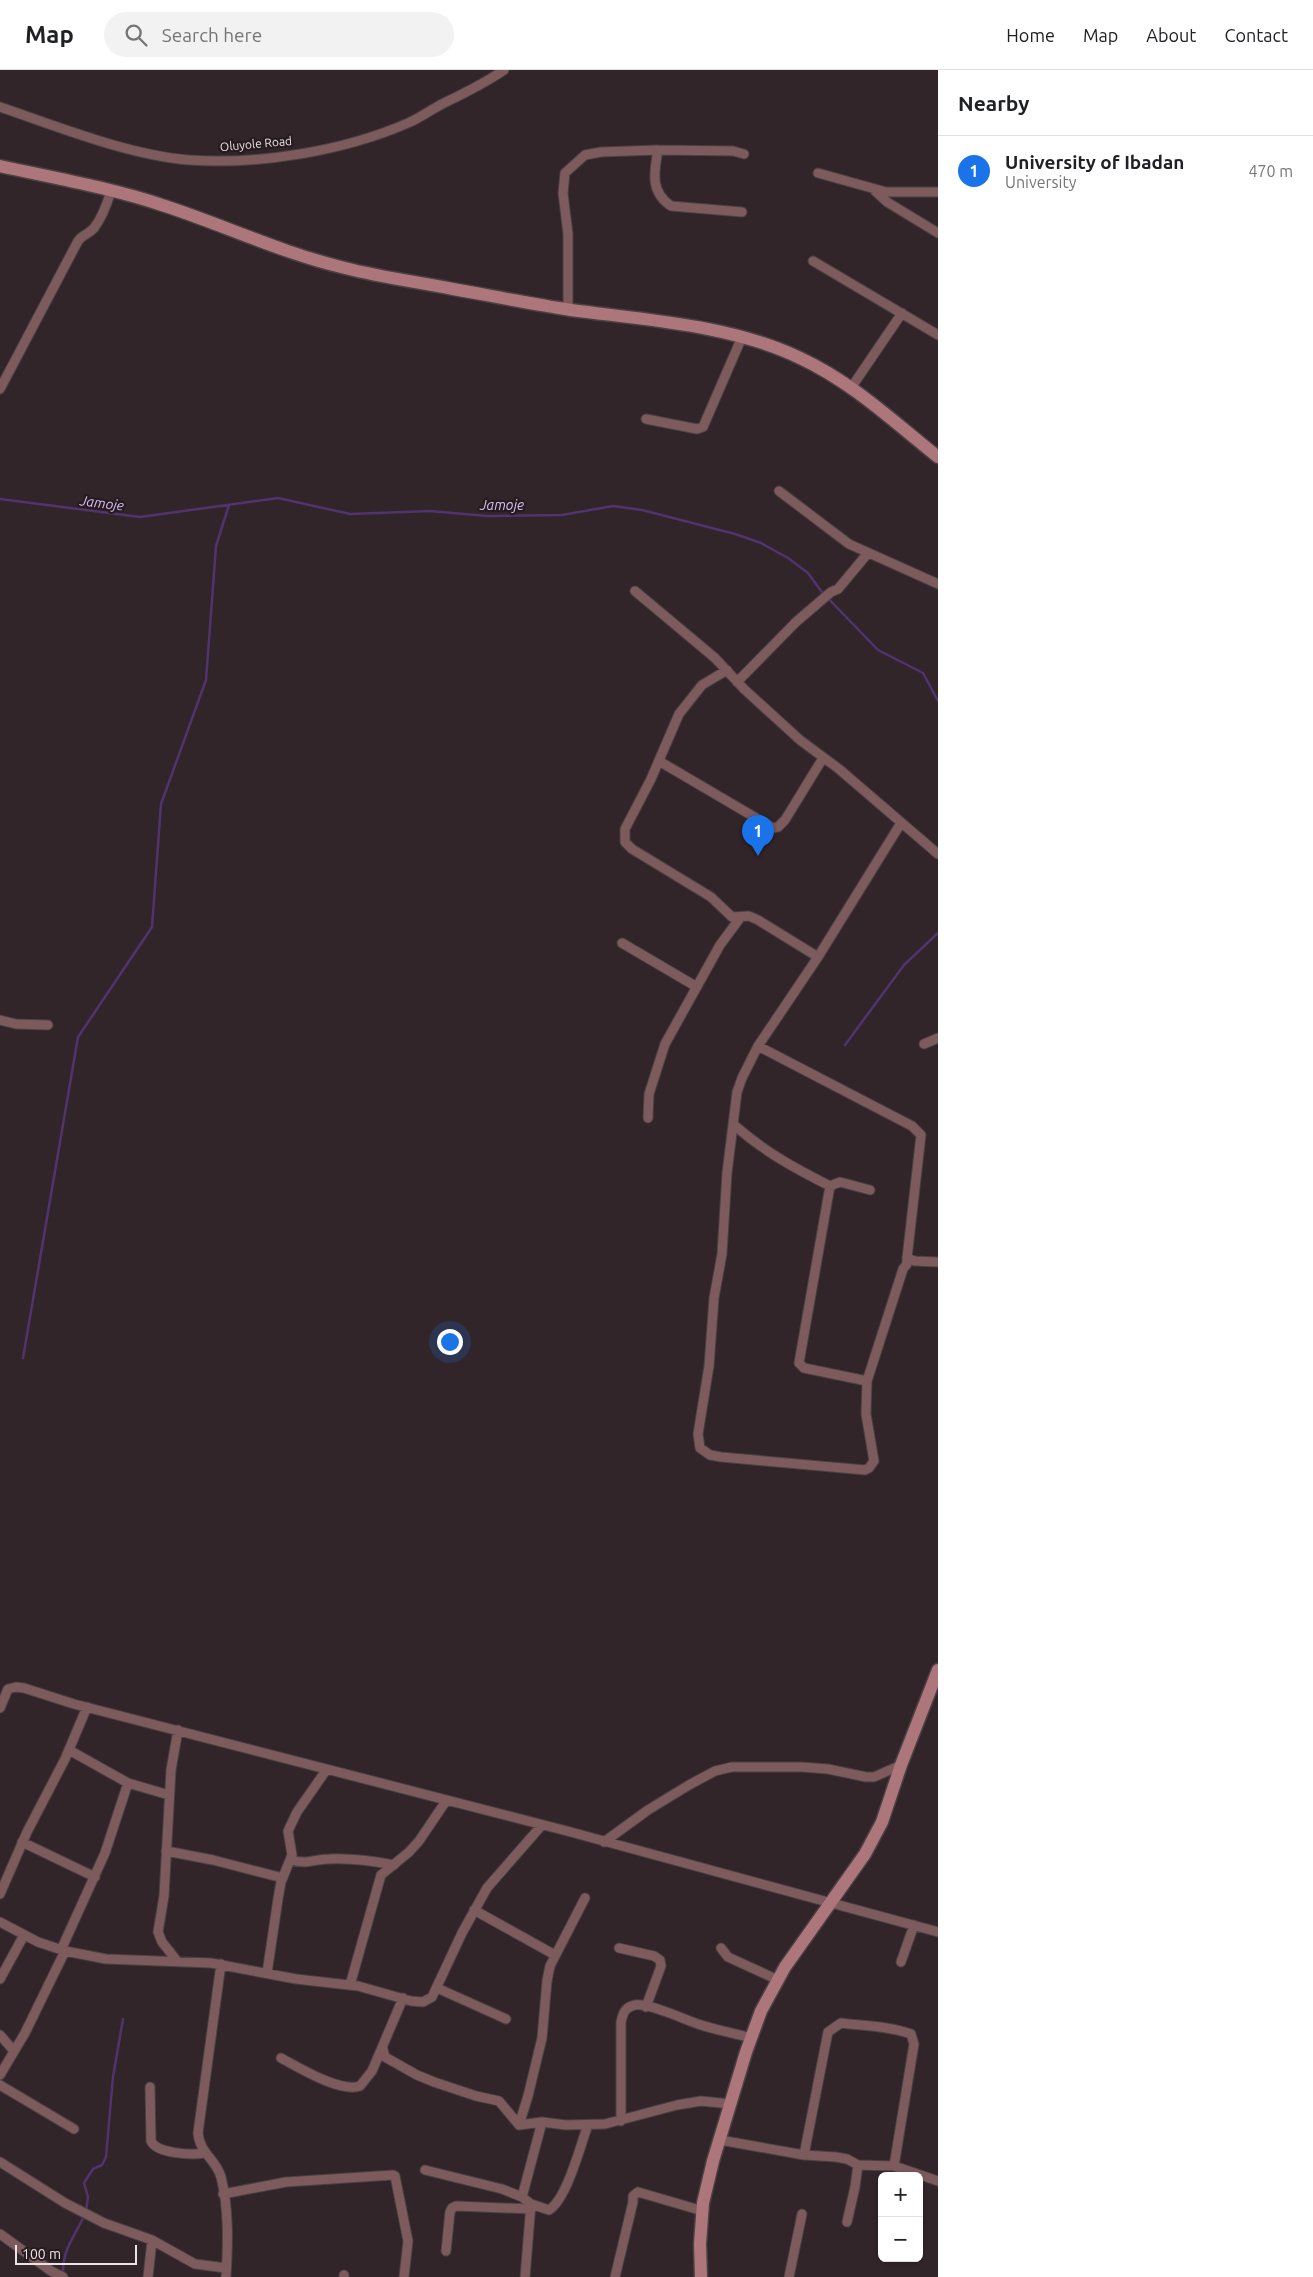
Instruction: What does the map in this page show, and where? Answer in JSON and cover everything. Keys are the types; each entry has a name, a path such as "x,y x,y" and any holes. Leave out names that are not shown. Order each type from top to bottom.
{"street":[{"name":"Oluyole Road","path":"0,107 66,130 148,153 188,160 231,161 324,150 366,138 409,123 486,82 504,70"},
{"path":"658,150 654,171 658,195 665,202 671,206 742,212"},
{"path":"568,309 568,234 563,193 565,173 585,155 601,152 658,150 733,151 744,154"},
{"path":"0,166 111,191 165,206 244,237 318,262 359,272 568,309 742,337 798,356 824,369 938,457"},
{"path":"818,173 886,192 938,192"},
{"path":"873,189 887,202 938,233"},
{"path":"0,389 78,241 82,236 93,230 111,191"},
{"path":"813,261 938,335"},
{"path":"850,388 902,313"},
{"path":"646,420 700,429 706,421 742,337"},
{"path":"779,491 833,534 868,553 938,584"},
{"path":"737,682 796,622 838,589 868,553"},
{"path":"634,591 727,670 737,682 800,740 840,769 938,854"},
{"path":"727,670 702,685 688,701 672,725 659,761 625,829 625,842 632,849 711,896 732,917 749,916 758,920 818,957"},
{"path":"659,761 773,828 778,827 785,820 823,758"},
{"path":"758,1046 912,1126 921,1135 906,1258 907,1264 903,1269 867,1381 866,1414 874,1461 865,1470 721,1457 704,1452 698,1446 698,1434 709,1366 714,1298 722,1245 727,1173 737,1092 758,1046 818,957 901,823"},
{"path":"648,1118 649,1094 666,1044 720,945 740,918"},
{"path":"622,943 697,987"},
{"path":"0,1020 16,1024 48,1025"},
{"path":"924,1044 938,1038"},
{"path":"734,1125 755,1144 782,1162 830,1186 840,1182 870,1190"},
{"path":"830,1186 799,1363 804,1368 867,1381"},
{"path":"906,1258 915,1261 938,1262"},
{"path":"701,2277 700,2244 703,2211 713,2161 761,2011 778,1980 865,1854 882,1822 901,1765 938,1670"},
{"path":"0,1708 7,1691 16,1687 542,1825 938,1932"},
{"path":"0,1894 22,1842 69,1750 87,1707"},
{"path":"177,1961 162,1942 158,1932 164,1896 169,1795 178,1730"},
{"path":"69,1750 128,1783 169,1795"},
{"path":"604,1842 648,1810 715,1771 732,1767 801,1767 828,1769 874,1777 901,1765"},
{"path":"267,1973 278,1899 283,1878 292,1855 288,1831 327,1769"},
{"path":"0,2074 48,1988 95,1877 128,1783"},
{"path":"350,1985 358,1952 383,1872 394,1865 419,1841 446,1801"},
{"path":"0,1922 24,1935 63,1951 106,1959 221,1964 296,1979 350,1985 411,2001 426,2001 432,1997 437,1988 474,1910 487,1888 542,1825"},
{"path":"22,1842 95,1877"},
{"path":"166,1851 213,1860 283,1878"},
{"path":"291,1860 306,1863 320,1859 331,1859 394,1865"},
{"path":"378,1862 383,1872"},
{"path":"519,2125 542,2038 546,2013 546,1981 555,1955 585,1898"},
{"path":"474,1910 526,1941 555,1955"},
{"path":"901,1962 914,1925"},
{"path":"0,1979 24,1935"},
{"path":"619,1948 654,1956 660,1960 661,1966 646,2007"},
{"path":"721,1948 728,1957 778,1980"},
{"path":"0,2162 65,2204 104,2223 152,2240 195,2264 226,2272 227,2222 220,2176 216,2166 204,2153 199,2143 198,2133 221,1964"},
{"path":"437,1988 506,2019"},
{"path":"281,2058 324,2079 356,2088 365,2082 383,2049 403,1998"},
{"path":"621,2121 621,2022 623,2012 628,2007 637,2005 646,2007 698,2024 751,2038"},
{"path":"804,2155 828,2032 841,2023 900,2030 911,2034 914,2044 894,2166"},
{"path":"0,2035 14,2051"},
{"path":"383,2049 386,2057 417,2075 452,2089 499,2101 519,2125"},
{"path":"0,2085 74,2129"},
{"path":"150,2087 152,2113 151,2141 153,2145 158,2149 192,2155 204,2153"},
{"path":"519,2125 542,2122 588,2125 605,2124 677,2105 702,2101 731,2104"},
{"path":"522,2197 542,2122"},
{"path":"446,2251 450,2212 456,2206 531,2206 548,2210 554,2206 564,2190 588,2125"},
{"path":"720,2140 804,2155 836,2157 847,2159 858,2165 894,2166 938,2181"},
{"path":"847,2222 858,2165"},
{"path":"425,2170 502,2189 522,2197 531,2206 525,2277"},
{"path":"223,2194 286,2182 393,2175 395,2176 408,2241 404,2277"},
{"path":"615,2277 633,2196 638,2192 703,2211"},
{"path":"789,2277 802,2214"},
{"path":"0,2234 51,2271 63,2277"},
{"path":"148,2277 152,2240"}],"waterway":[{"name":"Jamoje","path":"0,499 140,517 278,498 350,514 430,511 487,516 562,515 613,506 642,510 735,534 761,543 788,558 808,573 821,591 878,650 923,673 938,701"},
{"path":"23,1358 78,1037 152,927 161,804 206,680 216,546 229,505"},
{"path":"845,1045 904,965 938,933"},
{"path":"86,2211 88,2197 84,2183 93,2169 102,2165 106,2157 113,2077 123,2019"},
{"path":"63,2273 63,2264 67,2250 84,2216"}],"place":[{"name":"University of Ibadan","path":"758,856"}]}
